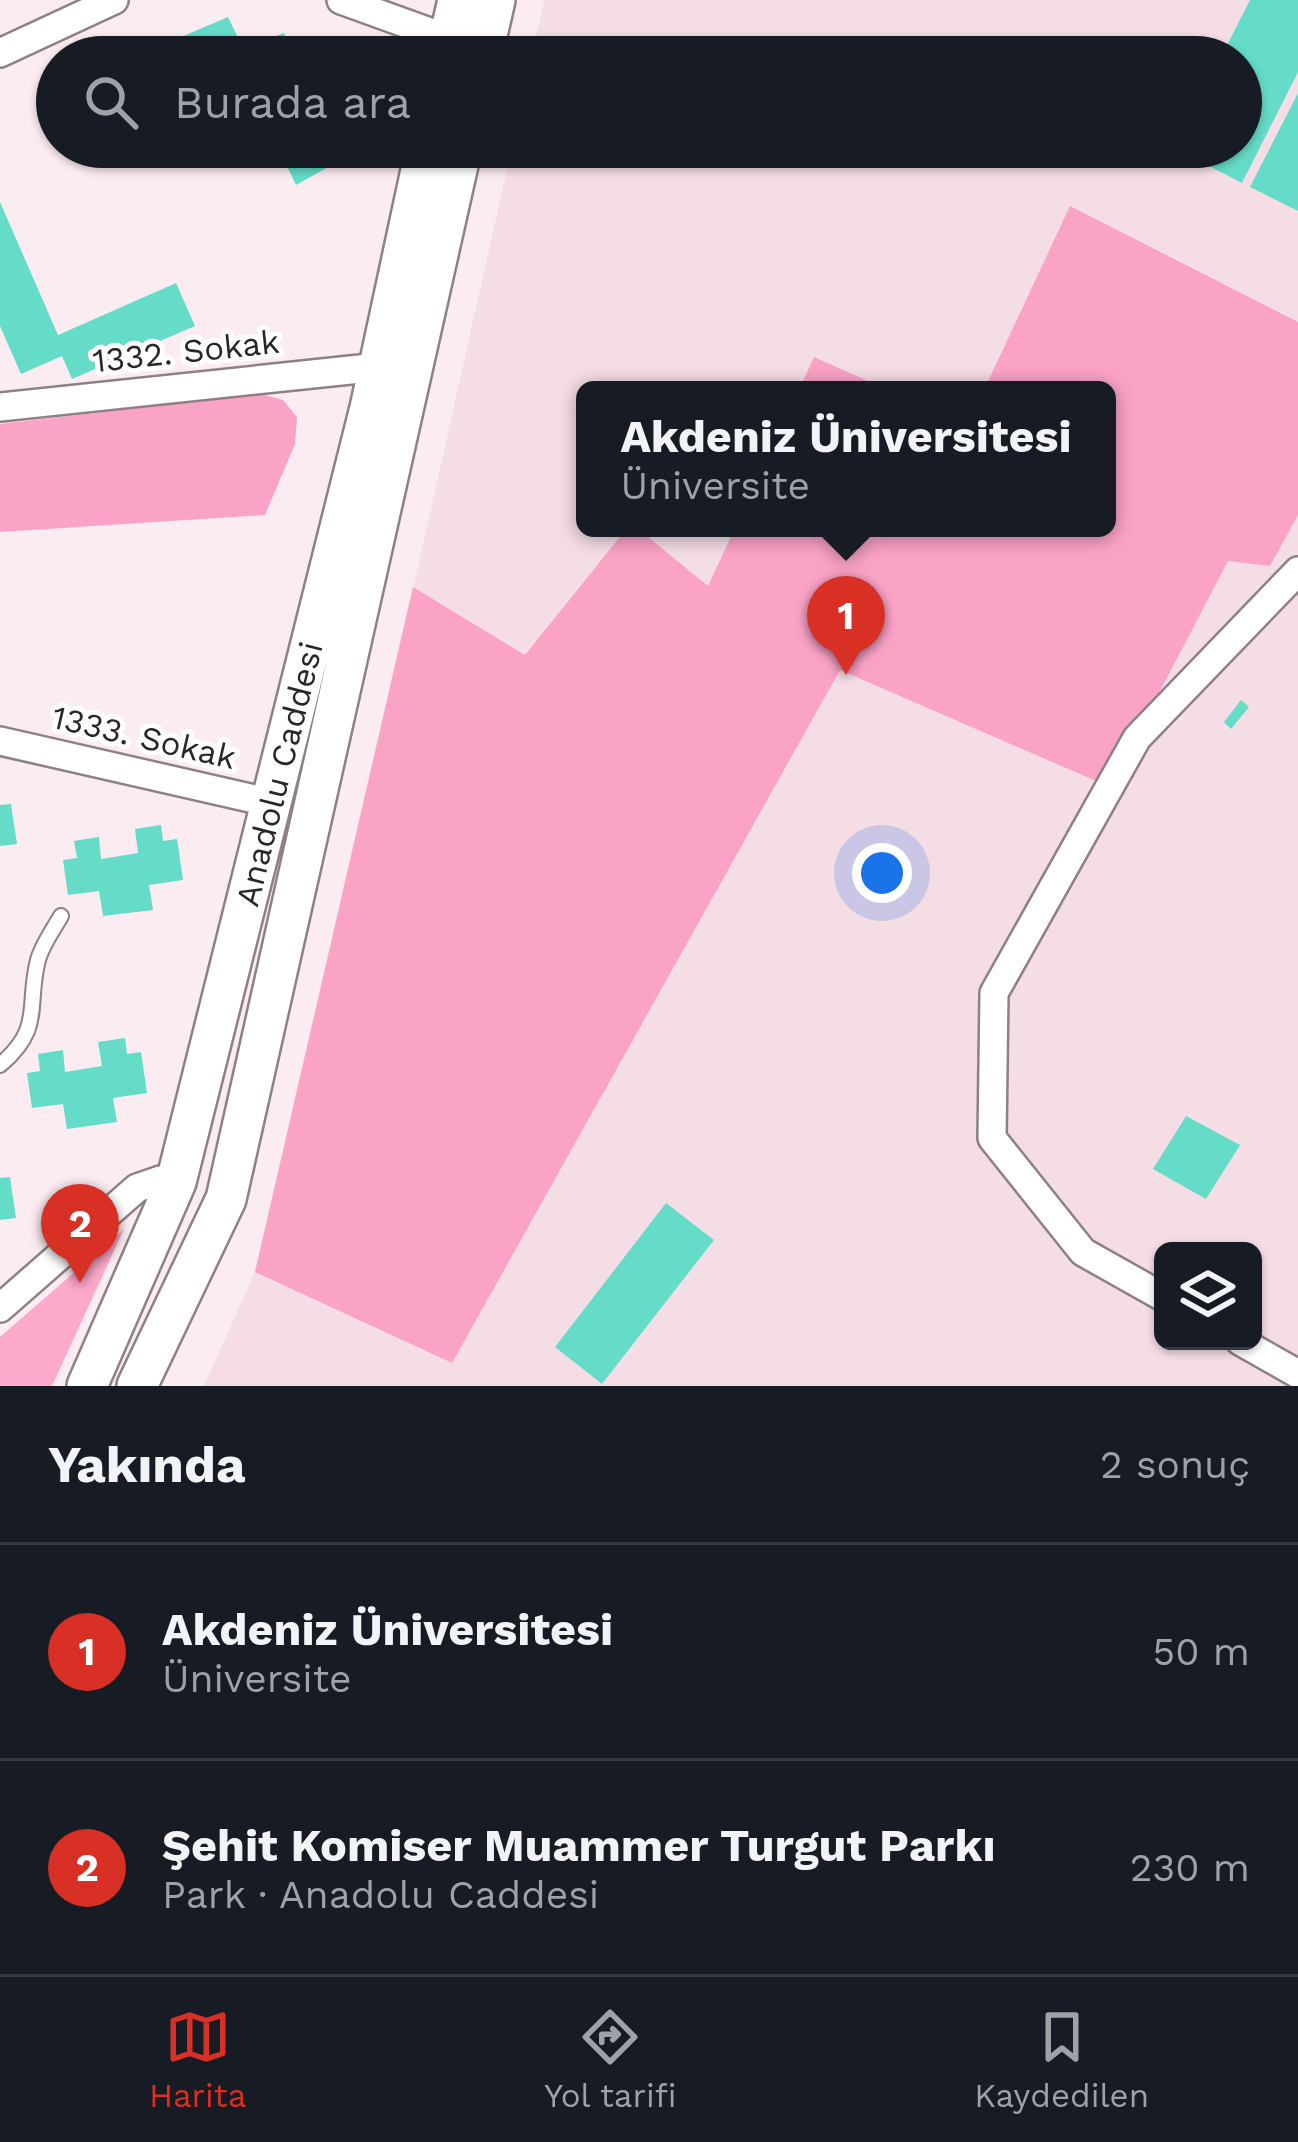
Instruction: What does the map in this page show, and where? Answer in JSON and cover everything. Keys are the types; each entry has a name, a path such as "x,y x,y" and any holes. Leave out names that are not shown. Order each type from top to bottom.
{"main road":[{"path":"458,0 459,36"},
{"path":"470,36 495,0"},
{"name":"Anadolu Caddesi","path":"87,1386 176,1182 379,368 422,168"},
{"name":"Anadolu Caddesi","path":"136,1386 226,1199 457,168"}],"street":[{"path":"37,36 114,0"},
{"path":"341,0 424,36"},
{"path":"0,53 36,36"},
{"name":"1332. Sokak","path":"0,407 379,368"},
{"path":"1154,1293 1083,1252 992,1138 994,993 1137,738 1298,571"},
{"name":"1333. Sokak","path":"0,741 272,803"},
{"path":"0,1308 137,1188 160,1180 176,1182"},
{"path":"1256,1350 1298,1374"}],"lane":[{"path":"0,1065 16,1051 28,1030 38,960 61,916"}],"shaded area":[{"path":"544,0 1298,0 1298,1386 204,1386 255,1272 507,168 1262,168 1262,36 536,36"},
{"path":"1070,206 1298,322 1298,515 1270,566 1228,561 1110,787 840,670 452,1363 255,1272 413,587 525,655 620,537 648,537 708,586 731,537 1116,537 1116,381 988,381"},
{"path":"814,357 868,381 803,381"},
{"path":"261,394 283,400 297,417 295,444 265,515 0,532 0,424"},
{"path":"124,1229 52,1386 0,1386 0,1337"}],"building":[{"path":"1250,0 1298,0 1298,72 1262,143 1262,36 1232,36"},
{"path":"228,17 237,36 183,36"},
{"path":"1298,93 1298,211 1250,187"},
{"path":"288,168 327,168 296,185"},
{"path":"1213,168 1250,168 1242,183"},
{"path":"0,202 58,335 176,283 195,326 72,379 62,356 21,374 0,326"},
{"path":"1241,700 1249,707 1231,729 1224,722"},
{"path":"11,804 17,844 0,846 0,805"},
{"path":"161,825 163,841 177,839 183,880 149,885 153,910 103,916 99,891 68,895 63,860 77,858 74,841 99,837 101,859 138,853 135,829"},
{"path":"125,1038 127,1054 141,1052 147,1093 113,1098 117,1122 67,1129 63,1104 32,1108 27,1073 40,1071 38,1054 63,1050 65,1072 102,1066 98,1042"},
{"path":"1186,1116 1240,1145 1206,1199 1153,1169"},
{"path":"10,1177 16,1218 0,1220 0,1178"},
{"path":"666,1203 714,1240 602,1384 555,1347"}],"place":[{"name":"Akdeniz Üniversitesi","path":"846,675"},
{"name":"Şehit Komiser Muammer Turgut Parkı","path":"80,1283"}]}
